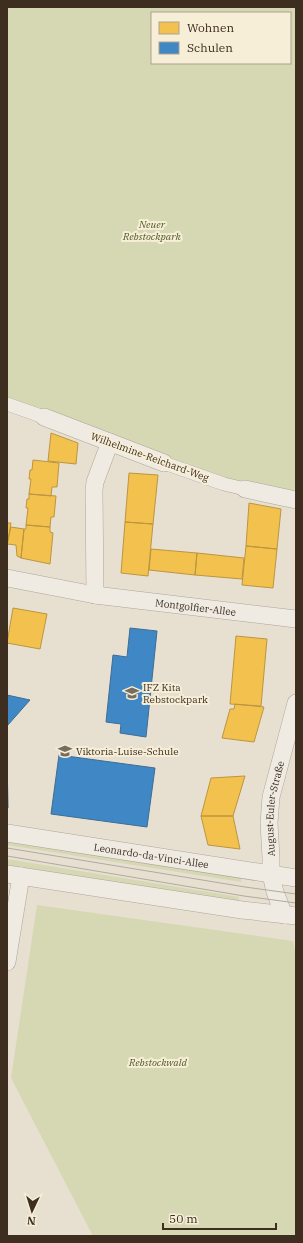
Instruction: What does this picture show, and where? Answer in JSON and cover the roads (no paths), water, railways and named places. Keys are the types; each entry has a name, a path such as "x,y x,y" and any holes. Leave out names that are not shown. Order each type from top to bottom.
{"street":[{"name":"Wilhelmine-Reichard-Weg","path":"7,404 224,484 245,490 296,500"},
{"path":"95,595 94,490 95,482 110,442"},
{"name":"Montgolfier-Allee","path":"7,578 95,595 296,619"},
{"name":"August-Euler-Straße","path":"290,916 274,892 271,874 269,823 270,805 296,703"},
{"name":"Leonardo-da-Vinci-Allee","path":"7,833 296,878"},
{"path":"7,962 14,875 290,916"}],"tram line":[{"path":"7,848 296,894"},
{"path":"7,856 244,896 296,903"}],"place":[{"name":"IFZ Kita Rebstockpark","path":"132,693"},
{"name":"Viktoria-Luise-Schule","path":"65,751"}],"park label":[{"name":"Neuer Rebstockpark","path":"152,230"},
{"name":"Rebstockwald","path":"158,1062"}]}
